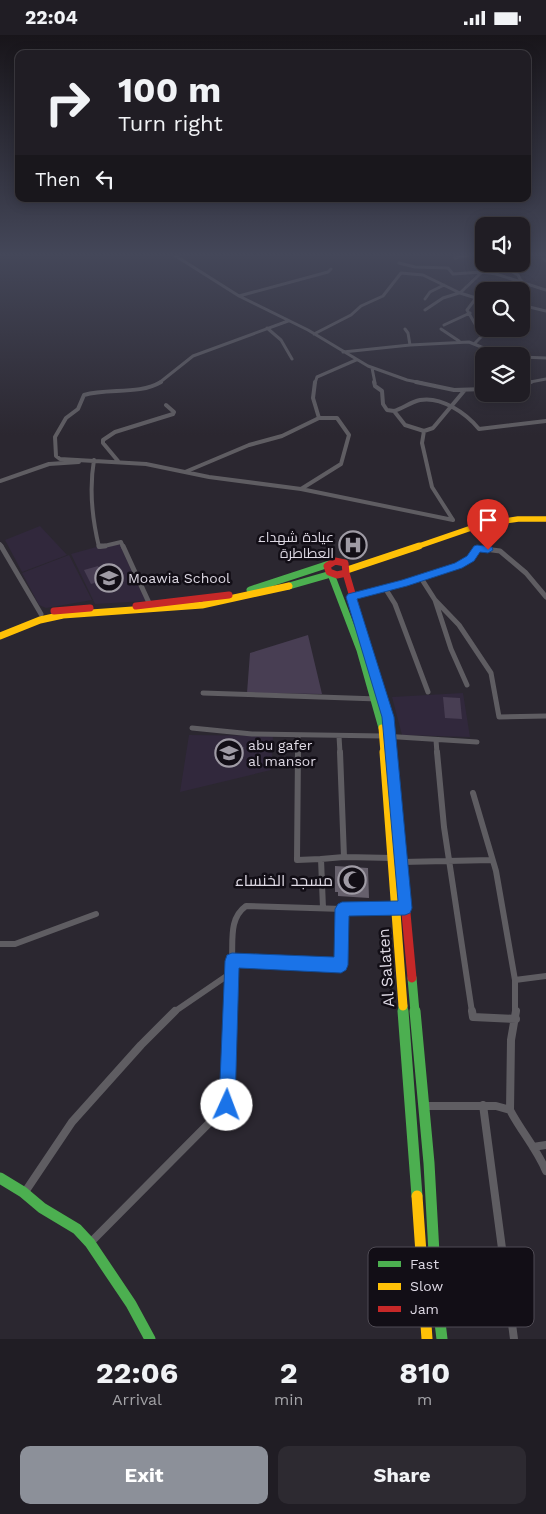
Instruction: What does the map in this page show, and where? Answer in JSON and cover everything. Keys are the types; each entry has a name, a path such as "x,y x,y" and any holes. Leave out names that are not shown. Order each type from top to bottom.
{"main road":[{"path":"0,637 44,618 72,614 205,605 331,574 337,575 384,556 480,525 518,519 546,519"},
{"path":"0,631 41,614 72,609 150,605 204,599 250,590 335,561 346,565 346,571"},
{"path":"329,564 327,568 331,574"},
{"name":"Al Salaten","path":"346,571 380,700 386,736 402,861 434,1247"},
{"name":"Al Salaten","path":"331,574 353,625 380,700"},
{"name":"Al Salaten","path":"386,736 391,858 420,1247"},
{"path":"0,1178 24,1193 42,1208 77,1229 90,1243 131,1304 150,1339"}],"street":[{"path":"274,314 314,334 372,368 407,380 464,391 475,390"},
{"path":"314,334 352,314"},
{"path":"444,325 468,314"},
{"path":"470,314 482,336 475,343"},
{"path":"288,321 193,356 166,379 151,388 104,391 84,395 78,409 66,418 54,443 56,456 60,459 118,461 174,469 209,477 300,489 452,520 432,487 422,443 424,431"},
{"path":"267,328 281,340 292,359"},
{"path":"405,329 408,333 410,345"},
{"path":"441,329 460,342"},
{"path":"343,352 460,342 475,343 483,347"},
{"path":"530,357 546,358"},
{"path":"319,418 314,408 312,397 317,377 356,360"},
{"path":"372,368 375,386 382,391 383,404 387,410 394,411 422,400 433,401 451,407 473,420 479,429 546,421"},
{"path":"530,382 546,379"},
{"path":"394,411 405,425 424,431 433,428 464,391"},
{"path":"118,461 103,443 103,440 115,432 173,415 174,412 166,405"},
{"path":"185,472 248,445 282,436 319,418 337,418 349,435 340,464 300,489"},
{"path":"0,481 49,464 78,463 80,459"},
{"path":"94,460 92,472 92,518 99,547 122,542 150,605"},
{"path":"0,544 41,614"},
{"path":"352,597 458,565 471,558 477,548 500,551 526,573 546,597"},
{"path":"421,577 435,601 451,649 467,685"},
{"path":"385,588 395,604 428,692"},
{"path":"435,601 459,625 491,673 499,717 546,716"},
{"path":"203,693 380,700"},
{"path":"192,728 252,734 386,736 478,742"},
{"path":"298,736 297,860 344,857 391,858 402,861 492,860"},
{"path":"339,736 344,857"},
{"path":"436,739 444,827 473,1017 516,1019"},
{"path":"473,793 488,839 499,886 514,980 516,1019 511,1040 510,1110 539,1154 546,1171"},
{"path":"321,859 322,908"},
{"path":"232,958 235,918 242,908 249,905 342,909 405,908"},
{"path":"90,1243 227,1105 232,961 341,965 342,909"},
{"path":"0,944 15,944 96,914"},
{"path":"24,1193 72,1122 141,1045 170,1015 231,973"},
{"path":"514,980 546,976"},
{"path":"423,1106 483,1105 510,1110"},
{"path":"483,1105 502,1247"},
{"path":"533,1147 546,1145"}],"shaded area":[{"path":"40,526 67,555 22,572 5,540"},
{"name":"Moawia School","path":"118,541 146,601 95,604 71,554"},
{"path":"69,555 92,600 46,608 39,605 22,573"},
{"path":"98,566 105,580 91,584 84,570"},
{"path":"308,635 322,694 247,693 250,653"},
{"path":"463,693 470,737 402,735 392,697"},
{"path":"443,697 460,698 462,719 445,718"},
{"name":"abu gafer al mansor","path":"189,735 273,736 271,770 180,792"},
{"path":"215,747 244,747 243,759 215,759"}],"building":[{"name":"مسجد الخنساء","path":"335,866 368,868 369,898 338,896 338,892 335,892"}],"traffic: fast":[{"path":"250,590 329,564"},
{"path":"289,586 331,574 360,650 382,728"},
{"path":"412,978 429,1163 434,1247"},
{"path":"403,1006 417,1196"},
{"path":"0,1178 23,1192 42,1208 77,1229 90,1243 131,1304 150,1339"},
{"path":"441,1327 442,1339"}],"traffic: slow":[{"path":"347,570 480,525 518,519 546,519"},
{"path":"0,636 40,620 63,615 202,605 289,586"},
{"path":"382,728 403,1006"},
{"path":"417,1196 421,1247"},
{"path":"426,1327 427,1339"}],"traffic: jam":[{"path":"335,561 345,563 346,573 337,575 329,572 327,566 335,561"},
{"path":"346,573 388,717 412,978"},
{"path":"136,606 229,595"},
{"path":"54,611 90,608"}],"place":[{"name":"عيادة شهداء العطاطرة","path":"353,545"},
{"name":"Moawia School","path":"109,578"},
{"name":"abu gafer al mansor","path":"229,753"},
{"name":"مسجد الخنساء","path":"352,880"}],"route":[{"path":"227,1105 232,961 341,965 342,909 405,908 388,717 352,597 404,583 458,565 471,558 477,548 488,550"}]}
